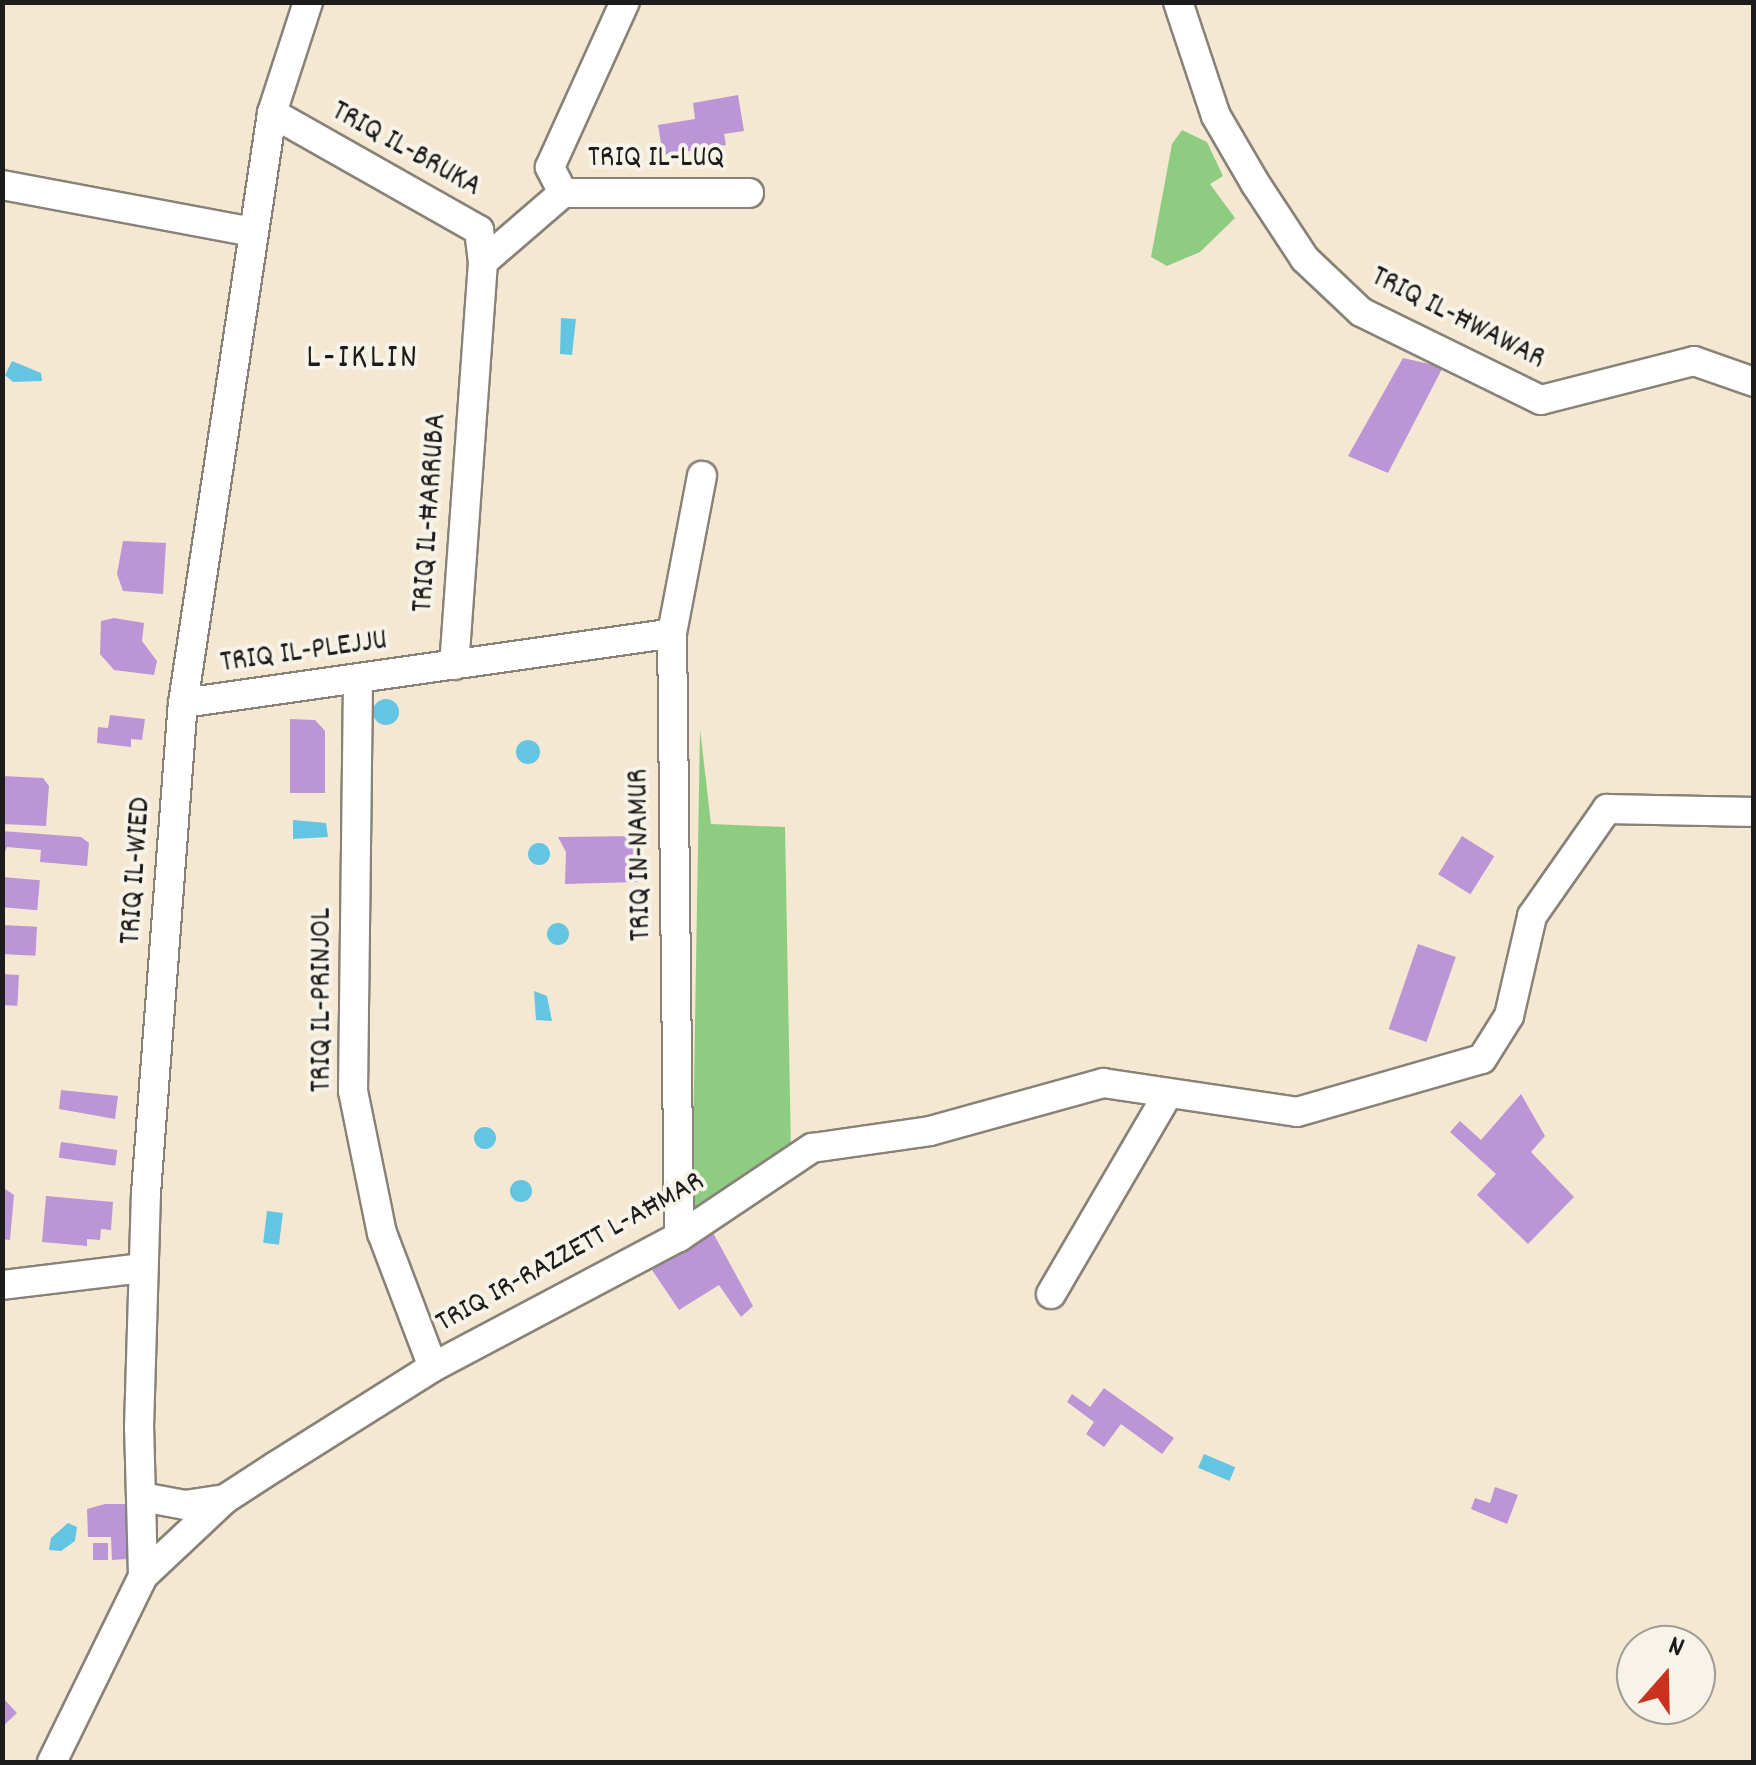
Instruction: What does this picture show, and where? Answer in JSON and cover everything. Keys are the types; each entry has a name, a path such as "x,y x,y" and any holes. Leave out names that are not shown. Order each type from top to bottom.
{"street":[{"name":"TRIQ IL-WIED","path":"40,1762 58,1750 135,1604 143,1576 143,1268 182,703 272,113 308,2"},
{"path":"482,262 563,193 550,167 626,2"},
{"name":"TRIQ IL-ĦWAWAR","path":"1178,2 1216,116 1255,184 1305,259 1362,312 1540,400 1694,361 1754,382"},
{"name":"TRIQ IL-BRUKA","path":"272,113 479,230 482,262"},
{"path":"2,185 254,232"},
{"name":"TRIQ IL-LUQ","path":"563,193 749,193"},
{"name":"TRIQ IL-ĦARRUBA","path":"454,665 482,262"},
{"name":"TRIQ IN-NAMUR","path":"679,1237 672,632 702,476"},
{"name":"TRIQ IL-PLEJJU","path":"182,703 358,682 672,632"},
{"name":"TRIQ IL-PRINJOL","path":"358,682 354,1091 382,1234 433,1367"},
{"name":"TRIQ IR-RAZZETT L-AĦMAR","path":"143,1576 225,1499 433,1367 679,1237 812,1148 930,1131 1103,1084 1297,1112 1482,1059 1509,1016 1532,916 1607,809 1754,812"},
{"path":"1051,1294 1168,1094"},
{"path":"2,1285 143,1268"},
{"name":"TRIQ IR-RAZZETT L-AĦMAR","path":"142,1497 185,1505 225,1499"}],"green space":[{"path":"1182,130 1207,142 1223,176 1210,184 1235,218 1200,252 1167,266 1151,257 1172,144"},
{"path":"700,729 711,824 785,827 791,1154 697,1218 692,1200"}],"water":[{"path":"561,318 576,319 572,355 560,354"},
{"path":"12,361 41,373 42,381 13,382 5,375"},
{"path":"386,699 395,703 399,712 395,721 386,725 377,721 373,712 377,703"},
{"path":"528,740 540,752 528,764 516,752"},
{"path":"293,820 326,823 328,837 293,839"},
{"path":"539,843 547,846 547,862 539,865 531,862 528,854 531,846"},
{"path":"558,923 566,926 566,942 558,945 550,942 547,934 550,926"},
{"path":"534,991 547,996 552,1021 536,1020"},
{"path":"485,1127 493,1130 493,1146 485,1149 477,1146 474,1138 477,1130"},
{"path":"521,1180 529,1183 529,1199 521,1202 513,1199 510,1191 513,1183"},
{"path":"267,1211 283,1213 279,1245 263,1243"},
{"path":"1204,1454 1235,1467 1229,1481 1198,1468"},
{"path":"68,1523 77,1527 75,1541 61,1551 49,1550 51,1538"}],"building":[{"path":"738,95 744,131 724,134 726,145 663,155 658,125 695,119 693,103"},
{"path":"1403,358 1443,367 1388,473 1348,456"},
{"path":"123,541 166,543 163,594 123,591 117,574"},
{"path":"114,618 144,623 142,641 157,661 154,675 114,670 100,654 101,621"},
{"path":"110,715 145,719 142,740 131,739 131,747 97,743 98,727 108,728"},
{"path":"290,719 315,720 325,731 325,793 290,793"},
{"path":"2,776 43,778 49,786 46,826 2,824"},
{"path":"2,831 81,837 89,843 87,866 40,862 41,850 7,847 2,858"},
{"path":"639,836 638,882 565,884 566,852 558,837"},
{"path":"1462,836 1494,856 1470,894 1438,874"},
{"path":"2,877 40,880 37,910 2,907"},
{"path":"2,925 37,927 35,956 2,954"},
{"path":"1418,944 1456,957 1427,1042 1389,1029"},
{"path":"2,974 19,975 17,1006 2,1005"},
{"path":"61,1090 118,1096 115,1119 59,1109"},
{"path":"1521,1094 1545,1136 1531,1152 1574,1197 1528,1244 1477,1195 1496,1174 1450,1132 1460,1121 1481,1140"},
{"path":"61,1142 117,1150 115,1166 59,1158"},
{"path":"2,1187 14,1195 10,1240 2,1239"},
{"path":"46,1196 113,1202 111,1230 101,1229 100,1240 87,1239 87,1246 42,1242"},
{"path":"712,1231 753,1306 741,1317 719,1285 679,1310 650,1267"},
{"path":"1104,1388 1174,1438 1162,1454 1121,1424 1104,1447 1086,1434 1094,1422 1067,1402 1072,1394 1090,1407"},
{"path":"1495,1487 1518,1495 1507,1524 1471,1509 1475,1498 1490,1503"},
{"path":"127,1504 127,1559 112,1560 111,1537 88,1537 87,1509"},
{"path":"93,1543 108,1543 108,1560 93,1560"},
{"path":"2,1697 17,1713 2,1727"}],"district":[{"name":"L-IKLIN","path":"363,359"}]}
